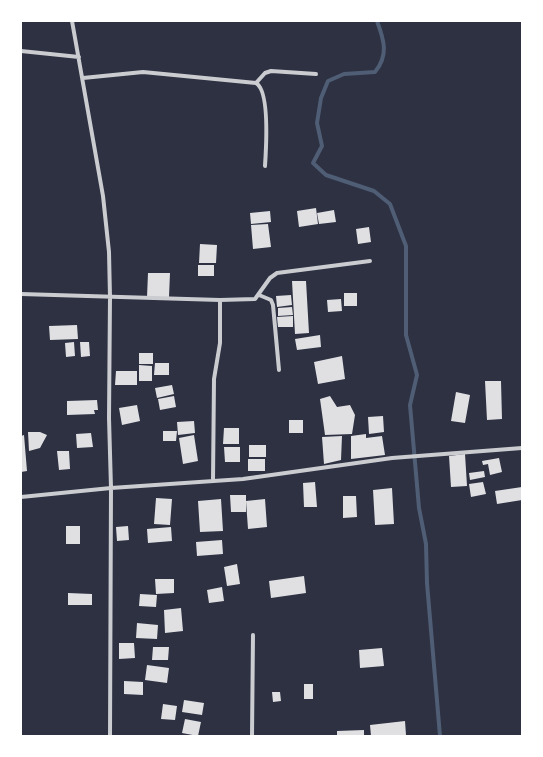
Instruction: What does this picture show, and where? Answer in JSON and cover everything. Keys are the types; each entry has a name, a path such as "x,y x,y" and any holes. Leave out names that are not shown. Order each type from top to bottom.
{"street":[{"path":"72,21 103,196 108,252 110,297 109,418 111,488 110,736"},
{"path":"21,51 79,57"},
{"path":"256,83 265,73 271,71 316,74"},
{"path":"83,78 143,72 256,83 260,87 267,131 265,166"},
{"path":"21,294 220,300 253,299 259,295 275,274 370,261"},
{"path":"259,295 271,300 273,305 279,370"},
{"path":"213,480 214,379 220,343 220,300"},
{"path":"21,497 111,488 243,479 392,458 522,448"},
{"path":"252,736 253,635"}],"building":[{"path":"316,208 318,224 299,227 297,211"},
{"path":"334,210 336,222 319,224 317,213"},
{"path":"270,211 271,222 251,224 250,213"},
{"path":"268,224 271,247 253,249 251,225"},
{"path":"369,227 371,242 358,244 356,229"},
{"path":"200,244 217,245 216,263 199,263"},
{"path":"198,265 214,265 214,276 198,276"},
{"path":"148,273 170,273 169,297 147,297"},
{"path":"292,281 306,281 309,333 295,334"},
{"path":"344,293 357,293 357,306 344,306"},
{"path":"291,295 292,305 277,307 276,296"},
{"path":"341,299 342,311 328,312 327,300"},
{"path":"292,307 293,315 278,316 278,308"},
{"path":"293,316 293,327 278,327 277,317"},
{"path":"77,325 78,339 50,340 49,326"},
{"path":"320,335 321,347 297,350 295,339"},
{"path":"74,342 75,356 66,357 65,343"},
{"path":"80,342 89,342 90,356 81,357"},
{"path":"139,353 153,353 153,364 139,364"},
{"path":"342,356 345,379 318,384 314,362"},
{"path":"155,363 169,363 169,375 154,375"},
{"path":"139,365 152,366 152,381 139,381"},
{"path":"116,371 137,371 137,385 115,385"},
{"path":"485,381 501,381 502,419 487,420"},
{"path":"172,385 174,394 157,398 155,388"},
{"path":"456,392 470,395 465,423 451,421"},
{"path":"174,396 176,407 160,410 158,399"},
{"path":"330,396 337,407 350,405 355,415 352,434 325,435 320,399"},
{"path":"97,400 98,410 94,410 95,414 67,415 67,401"},
{"path":"137,405 140,421 122,425 119,408"},
{"path":"383,416 384,432 369,434 368,417"},
{"path":"289,420 303,420 303,433 289,433"},
{"path":"194,421 195,433 178,435 177,422"},
{"path":"224,428 239,428 239,444 223,444"},
{"path":"163,431 177,431 176,441 163,441"},
{"path":"28,432 40,432 47,435 40,448 29,451"},
{"path":"91,433 93,447 77,448 76,434"},
{"path":"366,434 366,438 382,436 385,455 351,459 351,436"},
{"path":"24,435 27,471 21,472 21,436"},
{"path":"194,435 198,461 183,464 179,438"},
{"path":"342,436 341,460 324,464 322,437"},
{"path":"249,445 266,445 266,457 249,457"},
{"path":"224,447 240,447 240,462 225,462"},
{"path":"57,451 69,451 70,469 59,470"},
{"path":"465,454 467,486 451,487 449,456"},
{"path":"499,458 502,472 490,475 488,464 483,465 482,461"},
{"path":"248,459 265,459 265,471 248,471"},
{"path":"484,471 485,477 470,480 469,473"},
{"path":"315,482 317,507 304,507 303,483"},
{"path":"483,482 486,494 471,497 469,484"},
{"path":"522,487 522,500 497,504 495,491"},
{"path":"392,488 394,524 375,525 373,490"},
{"path":"230,495 246,495 246,512 231,512"},
{"path":"343,496 356,496 357,517 343,518"},
{"path":"156,498 172,499 170,525 154,524"},
{"path":"221,499 223,531 200,532 198,501"},
{"path":"265,499 267,527 248,529 246,501"},
{"path":"66,526 80,526 80,544 66,544"},
{"path":"128,526 129,540 117,541 116,527"},
{"path":"171,527 172,541 148,543 147,529"},
{"path":"222,540 223,554 197,556 196,542"},
{"path":"237,564 240,584 227,586 224,567"},
{"path":"304,576 306,593 271,598 269,581"},
{"path":"155,579 174,579 174,593 156,594"},
{"path":"222,587 224,601 209,603 207,590"},
{"path":"68,593 92,594 92,605 68,605"},
{"path":"140,594 157,595 156,607 139,606"},
{"path":"181,608 183,631 165,633 164,610"},
{"path":"137,623 158,625 157,639 136,638"},
{"path":"119,643 134,643 135,658 119,659"},
{"path":"153,647 169,647 168,660 152,660"},
{"path":"382,648 384,666 360,668 359,650"},
{"path":"147,665 169,668 167,683 145,680"},
{"path":"124,681 143,682 143,695 124,694"},
{"path":"304,684 313,684 313,699 304,699"},
{"path":"272,692 280,692 281,701 273,702"},
{"path":"184,700 204,703 202,715 182,712"},
{"path":"163,704 177,706 175,720 161,719"},
{"path":"185,719 201,722 198,736 182,733"},
{"path":"405,721 406,735 371,736 370,725"},
{"path":"364,730 364,736 337,736 337,731"}],"waterway":[{"path":"377,21 384,47 382,60 375,72 344,74 328,81 321,98 317,123 322,146 313,163 326,175 374,191 390,204 406,246 406,335 417,375 410,405 419,508 426,544 427,583 440,736"}]}
